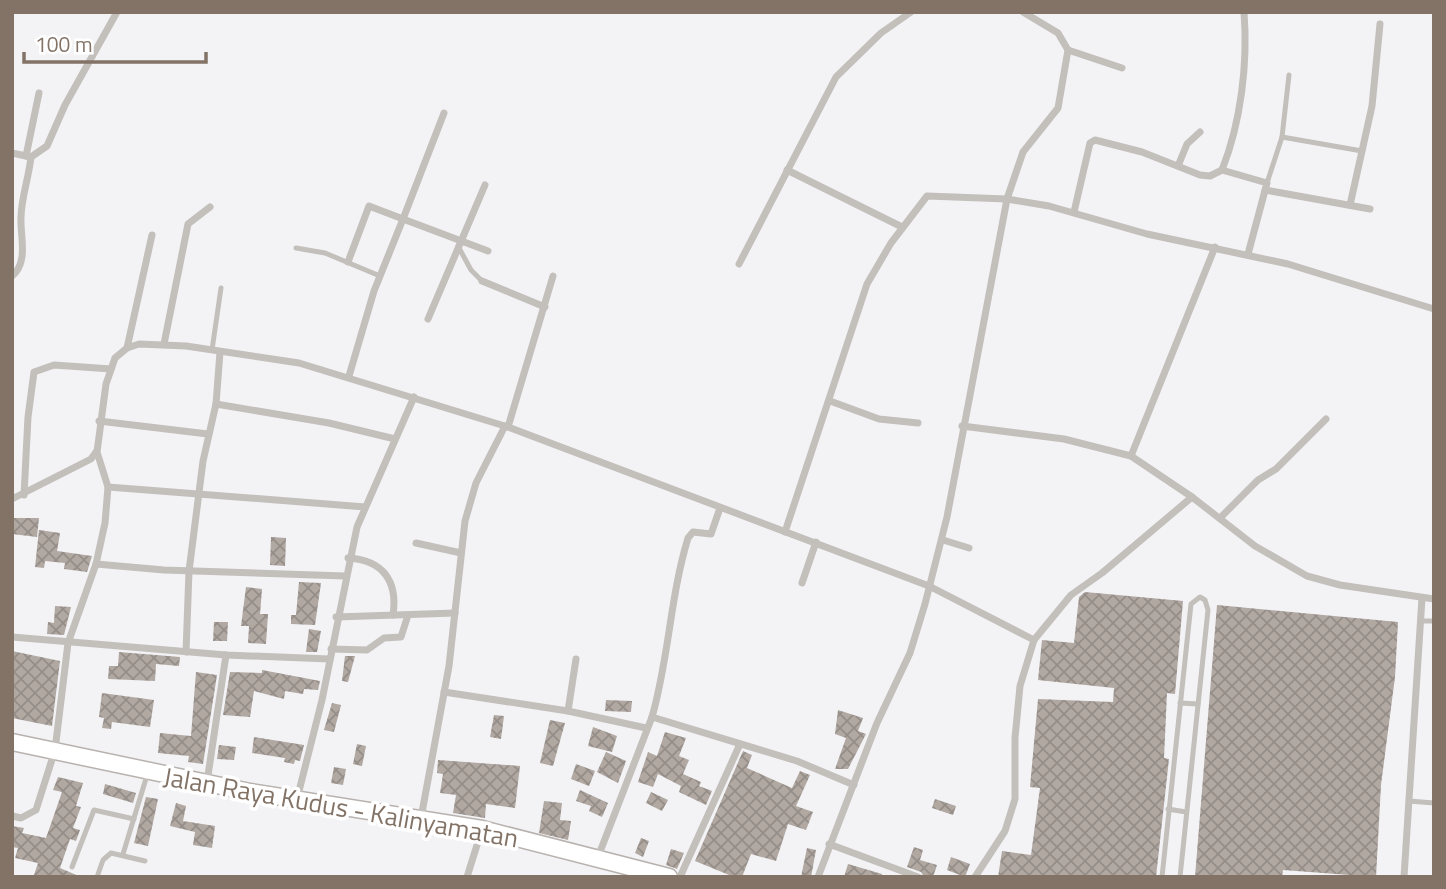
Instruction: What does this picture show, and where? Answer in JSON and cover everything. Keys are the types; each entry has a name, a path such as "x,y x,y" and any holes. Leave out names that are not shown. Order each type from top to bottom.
{"main road":[{"name":"Jalan Raya Kudus - Kalinyamatan","path":"12,742 148,772 482,829 668,877"}],"street":[{"path":"12,153 29,157 47,146 65,105 117,12"},
{"path":"739,264 836,77 881,33 911,12"},
{"path":"818,877 877,723 910,653 943,540 962,426 1007,199 1030,139 1058,108 1065,83 1068,50 1058,33 1023,12"},
{"path":"1222,170 1229,153 1244,72 1244,12"},
{"path":"1350,205 1372,106 1380,24"},
{"path":"1068,50 1122,68"},
{"path":"12,276 21,264 23,232 20,219 39,93"},
{"path":"349,376 380,276 444,113"},
{"path":"1178,166 1187,144 1200,132"},
{"path":"1074,212 1092,141 1107,142 1205,176 1222,170 1266,186 1370,209"},
{"path":"787,170 902,227"},
{"path":"428,319 485,185"},
{"path":"1248,254 1266,186"},
{"path":"785,532 867,284 902,227 926,196 1007,199 1074,212 1147,234 1248,254 1331,275 1434,309"},
{"path":"348,262 367,205 459,243 488,251"},
{"path":"164,344 188,224 210,207"},
{"path":"127,348 152,235"},
{"path":"1131,456 1215,247"},
{"path":"421,818 444,692 461,552 471,498 507,426 553,276"},
{"path":"482,281 545,307"},
{"path":"12,816 21,818 36,810 55,750 68,643 96,564 108,487 97,452 99,421 115,358 127,348 139,344 164,344 282,359 349,376 507,426 929,586 1034,640"},
{"path":"186,652 189,571 208,434 216,404 216,351"},
{"path":"24,495 29,406 34,372 54,365 111,369"},
{"path":"297,799 329,659 348,558 365,507 414,397"},
{"path":"830,401 879,419 918,423"},
{"path":"216,404 329,423 395,439"},
{"path":"1220,518 1258,480 1271,474 1326,419"},
{"path":"99,421 208,434"},
{"path":"962,426 1064,439 1131,456 1192,497 1255,546 1307,576 1340,586 1434,600"},
{"path":"12,499 91,458 97,452"},
{"path":"108,487 365,507"},
{"path":"975,877 1005,831 1016,799 1016,738 1020,686 1034,640 1072,594 1102,573 1192,497"},
{"path":"598,857 652,718 667,663 674,596 688,538 693,532 711,534 719,508"},
{"path":"943,540 969,548"},
{"path":"802,583 816,542"},
{"path":"416,544 461,552"},
{"path":"348,558 372,561 383,569 394,589 393,615"},
{"path":"96,564 189,571 345,576"},
{"path":"1404,877 1422,597"},
{"path":"337,617 455,613"},
{"path":"331,649 367,650 384,638 401,637 408,615"},
{"path":"12,637 226,655 329,659"},
{"path":"207,782 226,655"},
{"path":"568,711 576,659"},
{"path":"444,692 568,711 646,728"},
{"path":"652,718 797,761 854,785"},
{"path":"680,877 740,744"},
{"path":"467,877 482,829"},
{"path":"829,844 918,877"}],"lane":[{"path":"1266,186 1282,137 1289,75"},
{"path":"1282,137 1362,151"},
{"path":"459,243 471,270 482,281"},
{"path":"296,248 325,253 380,276"},
{"path":"216,351 221,288"},
{"path":"1162,877 1191,604 1200,597 1205,600 1208,610 1180,877"},
{"path":"1420,621 1434,621"},
{"path":"1180,703 1198,704"},
{"path":"123,854 148,772"},
{"path":"1409,801 1434,803"},
{"path":"1168,809 1186,812"},
{"path":"72,867 94,810 134,819"},
{"path":"97,877 106,854 123,854 145,861"}],"building":[{"path":"12,518 39,518 37,537 12,534"},
{"path":"39,530 60,533 57,551 92,556 87,572 64,569 65,563 45,561 44,568 35,567"},
{"path":"271,537 286,538 285,566 270,565"},
{"path":"299,582 321,583 315,625 291,624 291,615 296,615"},
{"path":"246,587 262,589 260,614 268,614 266,644 248,643 249,626 241,626"},
{"path":"1085,592 1183,601 1175,694 1167,693 1164,758 1169,759 1156,877 998,877 1002,851 1031,855 1040,788 1030,787 1038,699 1113,702 1114,688 1038,680 1042,640 1074,643 1079,597"},
{"path":"1217,605 1398,622 1395,677 1381,785 1376,877 1283,870 1282,877 1195,877"},
{"path":"55,606 71,607 64,635 47,634 48,622 54,623"},
{"path":"214,622 228,622 227,641 213,641"},
{"path":"309,629 321,631 317,652 306,652"},
{"path":"12,651 60,661 52,726 12,718"},
{"path":"119,652 180,657 179,666 156,664 155,681 108,679 109,666 118,666"},
{"path":"345,656 355,656 348,682 342,681"},
{"path":"262,670 320,681 318,690 304,689 303,694 285,691 284,699 254,691 250,717 223,715 230,672 262,673"},
{"path":"196,672 217,675 203,764 188,762 189,756 158,753 160,733 191,736"},
{"path":"102,693 154,700 150,727 112,722 111,729 102,728 104,718 99,717"},
{"path":"606,700 632,701 631,712 605,711"},
{"path":"332,703 341,705 334,732 324,730"},
{"path":"838,710 863,718 858,731 866,734 848,769 835,769 846,738 835,734"},
{"path":"494,715 504,716 501,739 490,737"},
{"path":"550,720 565,723 553,766 540,763"},
{"path":"593,727 617,736 612,752 588,746"},
{"path":"665,732 686,738 679,756 689,760 683,774 701,782 699,786 712,791 706,805 679,792 681,786 658,774 653,787 638,782 648,752 657,756"},
{"path":"254,737 304,745 300,761 295,760 294,764 284,762 285,758 252,753"},
{"path":"357,744 366,746 362,766 353,764"},
{"path":"219,745 236,747 234,760 217,759"},
{"path":"743,751 752,755 747,768 792,788 800,771 810,775 796,806 813,812 806,830 788,824 776,861 751,854 742,877 734,877 695,861"},
{"path":"606,752 626,761 618,783 597,772"},
{"path":"438,760 520,766 515,808 486,804 485,818 453,813 456,795 440,793 443,774 437,773"},
{"path":"576,764 595,771 589,786 571,779"},
{"path":"334,767 346,769 343,785 331,783"},
{"path":"58,777 83,783 76,806 81,807 73,828 80,830 76,841 70,839 60,868 81,877 34,875 38,863 15,858 18,848 12,847 12,826 24,828 22,833 46,838 62,792 53,790"},
{"path":"105,784 136,793 133,803 103,794"},
{"path":"580,790 608,803 602,817 589,811 591,806 576,801"},
{"path":"651,792 668,800 662,811 646,803"},
{"path":"146,797 158,799 148,846 134,843"},
{"path":"935,799 956,806 953,815 932,808"},
{"path":"544,801 562,803 560,820 571,821 568,840 539,833"},
{"path":"176,803 186,806 183,821 215,826 212,848 193,845 195,832 170,826"},
{"path":"641,838 649,841 643,857 635,853"},
{"path":"914,847 923,850 920,860 937,865 933,877 924,877 921,872 907,867"},
{"path":"807,848 816,850 811,877 801,877"},
{"path":"671,849 684,853 677,869 666,865"},
{"path":"951,857 970,864 965,877 947,870"},
{"path":"848,864 882,874 882,877 844,877"}]}
